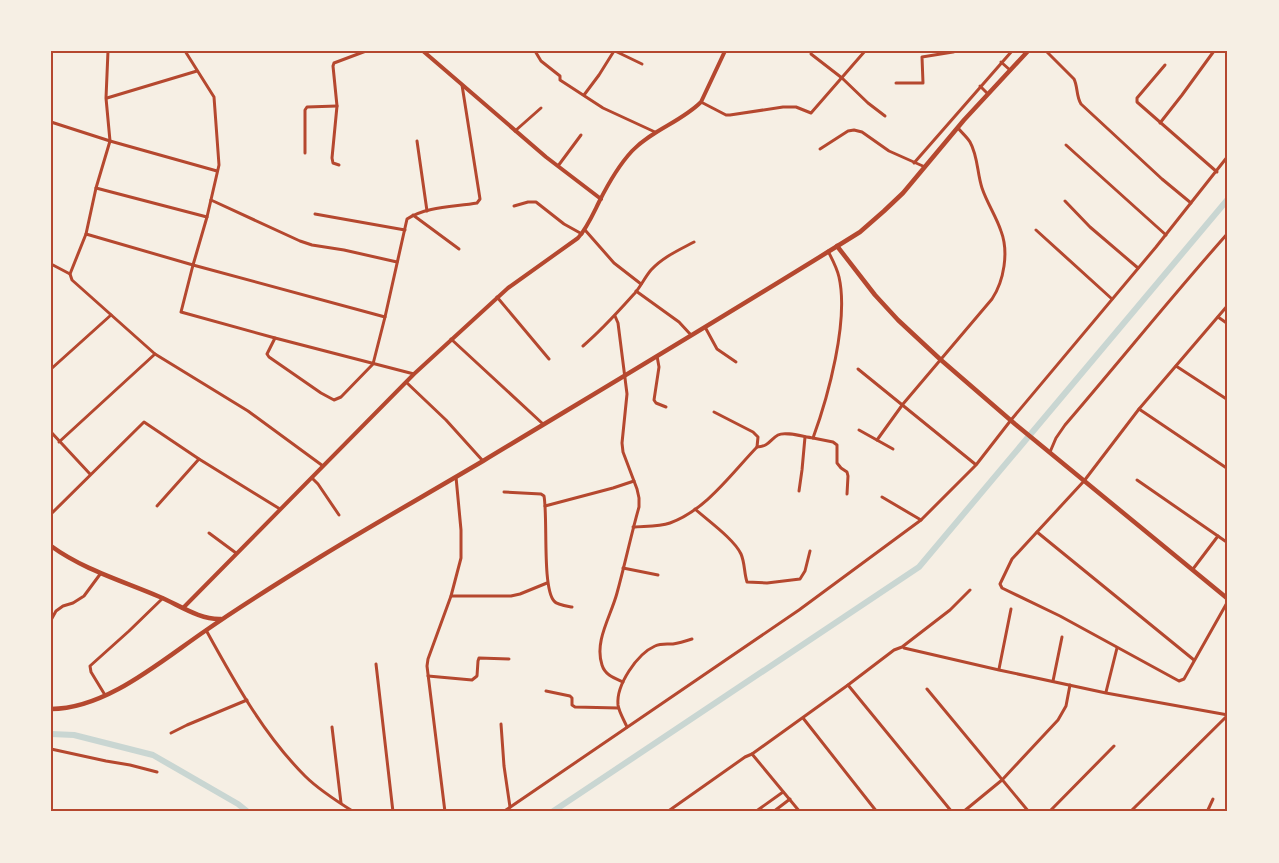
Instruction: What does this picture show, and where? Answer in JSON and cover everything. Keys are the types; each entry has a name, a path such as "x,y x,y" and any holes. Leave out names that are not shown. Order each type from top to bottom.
{"main road":[{"path":"51,709 77,706 105,695 140,676 222,619 321,556 691,336 860,232 903,193 964,120 1028,51"},
{"path":"837,246 875,295 940,360 1228,600"},
{"path":"51,546 101,573 210,619 222,619"}],"street":[{"path":"108,51 106,98 110,141 96,188 86,234 70,274 72,280 155,354 248,411 323,466"},
{"path":"185,51 214,97 219,165 181,312 275,339 414,374"},
{"path":"339,165 333,163 332,158 337,106 333,66 334,63 366,51"},
{"path":"423,51 558,166 601,198"},
{"path":"535,51 541,61 560,76 561,80 603,108 655,132"},
{"path":"584,95 615,51 642,64"},
{"path":"183,608 451,339 497,297 572,243 583,232 624,160 640,142 701,102 725,51"},
{"path":"701,102 730,115 783,107 796,107 811,113 865,51"},
{"path":"896,83 922,83 922,57 956,51"},
{"path":"914,163 1012,51"},
{"path":"1046,51 1074,79 1081,104 1191,203"},
{"path":"1160,123 1214,51"},
{"path":"811,54 885,116"},
{"path":"1002,62 1010,70"},
{"path":"1166,65 1136,100 1217,172"},
{"path":"106,98 198,71"},
{"path":"275,339 267,354 269,357 334,400 341,397 373,364 407,219 427,211 477,203 480,199 462,85"},
{"path":"980,86 988,94"},
{"path":"304,153 305,110 307,107 337,106"},
{"path":"515,130 541,108"},
{"path":"956,114 964,120"},
{"path":"51,122 218,171"},
{"path":"877,440 903,404 996,293 999,286 1004,262 1002,233 982,187 973,149 968,139 957,128"},
{"path":"820,149 848,131 855,130 862,132 890,151 925,167"},
{"path":"558,166 581,135"},
{"path":"417,141 427,211"},
{"path":"1066,145 1166,235"},
{"path":"503,812 790,617 921,520 976,465 1013,422 1228,156"},
{"path":"96,188 207,218"},
{"path":"211,200 300,241 397,262"},
{"path":"514,206 533,201 539,203 564,224 583,232 614,263 641,284"},
{"path":"1065,201 1138,268"},
{"path":"315,214 405,230"},
{"path":"413,215 459,249"},
{"path":"1036,230 1112,299"},
{"path":"1048,451 1065,425 1228,233"},
{"path":"86,234 385,317"},
{"path":"583,346 615,316 651,270 661,261 694,242"},
{"path":"813,438 826,399 841,317 839,276 828,251"},
{"path":"51,264 70,274"},
{"path":"636,291 680,322 691,336"},
{"path":"497,297 549,359"},
{"path":"1228,305 1139,409 1084,481 1012,559 1001,580 1001,586 1179,681 1184,679 1228,600"},
{"path":"51,369 111,315"},
{"path":"615,316 627,394 623,452 639,498 639,507 617,594 600,647 601,662 605,672 623,682"},
{"path":"1218,317 1228,324"},
{"path":"705,327 719,351 736,362"},
{"path":"451,339 543,424"},
{"path":"59,442 155,354"},
{"path":"657,356 659,367 654,400 657,404 666,407"},
{"path":"1176,366 1228,400"},
{"path":"858,369 976,465"},
{"path":"406,382 446,420 483,461"},
{"path":"1139,409 1228,469"},
{"path":"714,412 753,432 758,437 757,447"},
{"path":"51,514 144,422 281,509"},
{"path":"859,430 893,449"},
{"path":"51,432 90,474"},
{"path":"633,527 661,526 695,509 723,484 757,447 768,444 780,434 786,433 833,442 837,445 837,463 848,474 847,494"},
{"path":"799,491 805,437"},
{"path":"157,506 199,459"},
{"path":"445,812 428,676 429,659 451,596 461,558 456,477"},
{"path":"312,478 339,515"},
{"path":"1137,480 1228,543"},
{"path":"545,506 634,481"},
{"path":"504,492 543,494 548,583 555,602 572,607"},
{"path":"882,497 921,520"},
{"path":"695,509 740,550 747,582 767,583 800,579 805,571 810,552"},
{"path":"1037,532 1194,661"},
{"path":"209,533 237,554"},
{"path":"1193,570 1218,536"},
{"path":"623,568 658,575"},
{"path":"51,620 56,611 84,596 101,573"},
{"path":"451,596 511,596 548,583"},
{"path":"667,812 848,686 894,650 903,647 950,610 970,590"},
{"path":"105,695 89,668 90,666 163,598"},
{"path":"999,670 1011,609"},
{"path":"206,630 247,700 281,748 307,777 354,812"},
{"path":"1053,681 1062,637"},
{"path":"627,727 618,708 618,696 632,666 651,648 692,639"},
{"path":"903,647 1106,693 1228,715"},
{"path":"1106,693 1117,648"},
{"path":"428,676 472,680 477,676 479,658 509,659"},
{"path":"376,664 393,812"},
{"path":"963,812 1002,780 1058,720 1066,706 1070,685"},
{"path":"848,686 951,812"},
{"path":"927,689 1029,812"},
{"path":"546,691 570,696 572,705 575,707 618,708"},
{"path":"171,733 247,700"},
{"path":"1130,812 1228,715"},
{"path":"803,718 877,812"},
{"path":"501,724 510,807"},
{"path":"332,727 341,803"},
{"path":"1049,812 1114,746"},
{"path":"51,749 157,772"},
{"path":"752,754 800,812"},
{"path":"755,812 783,792"},
{"path":"773,812 790,799"},
{"path":"1207,812 1213,799"}],"waterway":[{"path":"552,812 919,567 1228,199"},
{"path":"51,734 74,735 153,755 248,812"}]}
